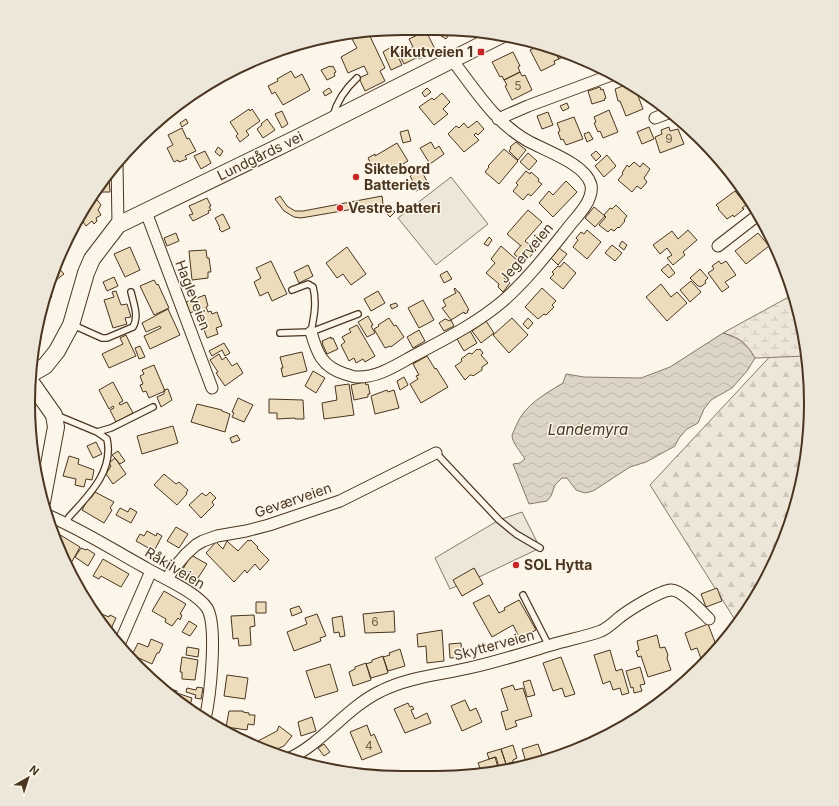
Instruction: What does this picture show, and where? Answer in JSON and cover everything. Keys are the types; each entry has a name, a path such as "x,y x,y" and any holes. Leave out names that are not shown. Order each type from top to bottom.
{"street":[{"name":"Lundgårds vei","path":"37,371 45,366 52,359 64,339 71,324 86,273 92,259 118,225 332,121 492,39"},
{"name":"Jegerveien","path":"310,332 315,347 322,360 335,371 355,377 375,375 388,370 450,336 502,302 523,281 581,212 590,197 591,186 587,178 566,159 528,141 498,119 480,99 452,60"},
{"path":"498,119 528,106 606,77"},
{"path":"655,118 664,114"},
{"path":"117,171 118,225"},
{"name":"Hagleveien","path":"146,212 212,388"},
{"path":"718,246 754,218"},
{"path":"36,388 54,415 56,427 46,489"},
{"name":"Geværveien","path":"167,579 186,554 196,545 204,541 217,536 269,525 340,501 436,453"},
{"name":"Råkilveien","path":"52,512 66,523 167,579 195,597 207,608 213,644 211,687 206,714"},
{"path":"121,640 151,571"},
{"name":"Skytterveien","path":"297,755 311,745 364,700 399,683 468,668 601,631 630,609 663,592 671,590 681,594 709,619"}],"lane":[{"path":"332,121 335,107 341,95 357,78"},
{"path":"292,290 308,284 313,287 315,294 314,315 310,332"},
{"path":"71,324 102,338 107,338 133,327 136,322 136,314 131,292"},
{"path":"280,333 310,332 358,314"},
{"path":"97,432 111,428 153,407"},
{"path":"54,415 97,432 106,439 108,447 103,472 95,487 66,523"},
{"path":"436,453 499,520 516,534 540,548"},
{"path":"523,595 549,646"}],"green space":[{"path":"451,177 488,224 436,265 398,218"},
{"path":"788,297 797,331 801,356 755,358 749,348 742,342 723,333"},
{"path":"800,348 804,403 801,451 791,498 776,544 755,587 734,618 650,485 776,350"}],"shaded area":[{"path":"522,512 540,548 479,577 474,568 457,586 450,589 435,558 499,520"}],"water":[{"name":"Landemyra","path":"723,333 742,342 749,348 755,358 747,371 732,388 711,400 704,409 698,423 687,429 679,438 675,446 646,462 630,467 593,491 585,493 576,490 567,478 562,478 555,485 551,496 547,501 529,504 513,464 520,463 525,459 515,444 512,435 524,412 549,391 563,383 566,374 584,377 641,378 670,367"}],"building":[{"path":"418,35 428,35 436,51 419,59 418,57 404,64 399,54 413,47 409,39"},
{"path":"440,35 448,36 446,39"},
{"path":"370,37 385,68 380,71 385,81 365,91 359,78 368,74 364,66 348,73 341,57 357,48 352,39"},
{"path":"393,46 402,65 391,70 383,52"},
{"path":"533,49 554,55 558,56 559,59 554,61 555,64 541,71 530,50"},
{"path":"513,52 520,66 518,67 520,72 504,80 502,76 500,77 492,62"},
{"path":"333,66 336,72 334,73 335,76 327,80 321,70"},
{"path":"291,71 295,78 302,74 310,90 283,105 275,92 272,94 268,86 278,81 277,79"},
{"path":"520,72 522,76 525,75 532,90 512,100 505,86 507,85 504,80"},
{"path":"623,86 638,96 643,109 626,116 620,101 618,101 615,89"},
{"path":"600,87 601,90 603,89 606,98 604,99 605,100 592,104 588,91"},
{"path":"329,88 332,92 325,96 323,92"},
{"path":"427,88 431,92 425,97 422,93"},
{"path":"442,93 450,102 443,109 448,114 434,125 419,107 432,98 434,100"},
{"path":"567,103 569,108 563,111 560,106"},
{"path":"249,109 250,111 252,109 260,121 246,131 249,135 240,142 236,136 238,134 230,122"},
{"path":"609,110 618,132 603,138 600,131 598,132 594,123 596,122 594,117"},
{"path":"282,111 288,124 282,128 275,114"},
{"path":"548,112 553,125 542,129 537,116"},
{"path":"574,117 583,139 566,145 563,139 561,140 557,123"},
{"path":"186,119 188,123 182,127 180,123"},
{"path":"267,119 275,130 263,138 257,129"},
{"path":"477,121 484,129 478,135 476,133 474,135 479,140 464,152 448,134 456,126 459,128 464,123 468,128"},
{"path":"649,127 654,139 642,144 637,132"},
{"path":"669,127 670,131 678,129 684,144 660,153 655,137 662,134 661,130"},
{"path":"182,128 187,139 189,138 196,151 185,156 187,159 174,162 167,148 173,145 168,135"},
{"path":"408,130 411,141 403,143 400,132"},
{"path":"589,132 593,139 587,142 584,134"},
{"path":"431,142 435,149 439,146 444,154 430,164 420,148"},
{"path":"516,142 526,150 518,160 509,151 511,148 510,147"},
{"path":"397,143 408,161 394,169 392,165 385,169 383,167 375,172 368,158 375,154 375,156"},
{"path":"218,147 223,151 220,156 215,152"},
{"path":"504,149 518,161 499,184 485,172 489,167 488,166"},
{"path":"205,151 211,163 201,169 194,156"},
{"path":"596,151 601,156 596,161 591,155"},
{"path":"528,153 537,161 529,170 520,162"},
{"path":"607,155 616,166 604,177 595,166"},
{"path":"634,162 640,167 643,163 650,169 644,178 647,182 641,189 637,186 632,192 618,180 623,174 622,173 627,165 629,167"},
{"path":"421,170 429,185 416,191 414,188 416,187 410,176"},
{"path":"526,171 530,174 531,172 542,184 531,196 528,194 523,200 513,191 518,185 516,183"},
{"path":"109,181 110,192 102,192"},
{"path":"566,181 577,192 553,217 539,203 549,191 553,195"},
{"path":"735,191 746,205 742,208 744,209 734,217 733,215 727,219 716,205"},
{"name":"Vestre batteri","path":"280,196 287,206 295,211 303,211 382,196 383,204 301,218 294,217 284,211 275,199"},
{"path":"207,198 211,206 209,207 211,210 208,211 209,213 193,221 189,215 193,214 189,206"},
{"path":"97,199 101,205 98,210 101,215 96,218 97,221 94,224 92,221 86,226 83,221"},
{"path":"616,205 627,216 619,228 618,227 614,231 611,229 608,232 599,225 606,217 604,215 610,208 612,209"},
{"path":"594,207 605,216 595,227 585,218"},
{"path":"391,209 395,212 390,217 387,214"},
{"path":"528,210 542,222 525,241 536,250 528,259 524,255 520,259 514,254 521,246 507,234"},
{"path":"223,214 230,228 222,232 219,229 220,228 215,218"},
{"path":"587,230 601,242 587,259 573,247 578,240 576,238 581,232 584,234"},
{"path":"688,230 697,240 683,252 685,255 673,265 667,258 672,255 667,248 660,254 653,245 672,231 678,239"},
{"path":"176,233 179,241 167,246 164,238"},
{"path":"758,233 769,246 746,264 735,251"},
{"path":"489,237 492,240 488,246 484,244"},
{"path":"622,241 627,245 624,250 619,246"},
{"path":"612,245 622,253 615,261 605,253"},
{"path":"501,246 518,261 504,278 510,283 503,292 498,287 499,284 486,273 495,263 491,259"},
{"path":"130,247 140,270 125,277 114,254"},
{"path":"347,247 366,274 351,285 343,274 337,278 326,263"},
{"path":"559,248 567,254 558,265 551,258"},
{"path":"206,250 211,272 208,272 208,278 192,280 189,251"},
{"path":"271,261 287,294 272,301 268,292 260,296 254,282 261,278 256,268"},
{"path":"719,261 721,264 726,261 736,275 725,282 729,287 722,292 708,273 714,269 712,266"},
{"path":"564,262 576,273 563,289 550,278 554,274 552,272 558,266 560,267"},
{"path":"668,264 675,273 669,278 661,270"},
{"path":"308,265 313,276 299,283 294,272"},
{"path":"700,269 708,278 705,281 706,283 700,287 690,278"},
{"path":"60,270 64,274 57,279"},
{"path":"447,271 452,279 444,283 440,275"},
{"path":"114,277 118,286 107,291 103,282"},
{"path":"154,280 157,285 158,284 169,308 154,315 140,286"},
{"path":"691,281 701,292 690,302 680,290"},
{"path":"661,284 671,297 677,292 687,303 667,321 646,297"},
{"path":"455,288 459,292 469,310 465,314 464,312 451,320 442,308 446,306 443,300 456,293"},
{"path":"542,288 556,301 552,305 554,307 546,315 544,314 538,319 525,307"},
{"path":"116,291 121,305 127,304 131,317 125,318 127,324 113,328 104,300 114,297 112,292"},
{"path":"378,291 385,303 371,311 364,299"},
{"path":"205,295 208,312 211,311 212,314 217,312 222,326 216,328 218,334 207,338 197,310 190,313 186,302"},
{"path":"423,300 434,320 419,328 408,308"},
{"path":"396,303 398,306 392,309 390,305"},
{"path":"168,309 180,335 150,349 144,336 161,328 160,326 146,332 142,323"},
{"path":"368,316 375,333 367,337 358,322"},
{"path":"389,318 404,337 391,347 385,348 374,329"},
{"path":"512,318 528,335 509,353 493,335"},
{"path":"528,318 533,323 528,329 523,324"},
{"path":"445,319 451,320 454,326 444,331 439,323"},
{"path":"486,321 494,333 481,343 472,331"},
{"path":"357,325 375,356 365,362 363,359 356,363 354,358 349,361 341,345 345,342 342,337 351,332 349,329"},
{"path":"419,330 425,341 413,348 407,337"},
{"path":"470,331 477,343 464,351 457,339"},
{"path":"126,335 136,356 109,368 102,354 123,344 120,338"},
{"path":"331,337 331,339 333,338 338,349 327,354 322,341"},
{"path":"224,343 230,353 225,356 222,350 212,356 209,351"},
{"path":"140,346 145,357 139,359 135,348"},
{"path":"477,349 480,349 483,353 481,355 488,363 482,367 482,370 473,376 470,375 465,380 455,366 461,362 461,359 469,353 472,354"},
{"path":"302,352 307,371 283,377 281,368 283,368 280,357"},
{"path":"219,354 222,360 226,357 232,366 237,363 243,373 225,386 216,373 218,372 210,360"},
{"path":"427,356 448,387 421,403 410,384 418,379 416,376 419,375 413,364"},
{"path":"154,365 165,391 149,398 146,391 143,392 140,385 143,384 140,376 144,374 142,370"},
{"path":"313,371 325,378 316,393 305,386"},
{"path":"404,377 408,385 400,390 397,381"},
{"path":"113,382 123,401 119,403 120,405 127,402 133,413 116,422 110,410 114,408 113,406 109,409 99,390"},
{"path":"365,382 366,385 368,384 370,394 368,394 368,397 354,400 351,385"},
{"path":"349,384 354,415 324,419 322,403 337,400 335,386"},
{"path":"168,389 172,400 161,407 157,397 164,394 164,390"},
{"path":"387,390 388,392 394,390 399,408 375,414 371,396"},
{"path":"238,398 253,405 244,422 232,417 234,413 232,412"},
{"path":"269,399 303,400 304,419 277,419 277,413 269,413"},
{"path":"197,404 222,410 230,414 225,432 191,422"},
{"path":"173,426 178,443 142,454 137,436"},
{"path":"237,435 240,440 232,443 230,438"},
{"path":"96,442 102,454 93,458 87,446"},
{"path":"118,451 125,461 120,464 112,455"},
{"path":"69,456 79,459 78,464 94,470 92,480 86,479 84,487 75,485 76,479 63,476"},
{"path":"115,458 126,474 113,484 106,474 111,466 109,463"},
{"path":"164,474 176,484 179,482 188,490 186,493 187,494 177,505 154,485"},
{"path":"95,492 114,502 110,508 112,510 104,523 82,510 89,497 91,498"},
{"path":"210,492 216,498 212,502 214,505 201,518 189,505 202,493 206,496"},
{"path":"120,508 128,512 130,508 137,512 131,523 116,515"},
{"path":"176,527 188,534 179,548 167,541"},
{"path":"147,531 156,536 157,533 162,536 154,551 136,541 140,534 144,536"},
{"path":"60,535 80,547 71,562"},
{"path":"248,540 251,540 269,560 260,570 255,564 247,573 245,570 234,582 206,553 216,542 223,549 227,541 238,551"},
{"path":"81,548 87,549 95,554 88,566 75,557"},
{"path":"191,555 207,564 198,578 183,569"},
{"path":"103,559 129,574 121,587 101,576 99,579 93,576"},
{"path":"474,568 483,584 462,596 453,580"},
{"path":"717,588 722,601 706,607 701,594"},
{"path":"164,591 186,604 180,614 182,615 180,620 178,618 172,626 165,622 166,619 152,611"},
{"path":"489,595 499,613 505,610 504,608 519,600 536,630 520,639 513,625 492,637 473,603"},
{"path":"256,602 266,602 266,613 256,613"},
{"path":"299,606 302,612 292,616 290,609"},
{"path":"394,611 395,632 365,633 363,614"},
{"path":"102,614 109,617 110,615 116,618 112,628"},
{"path":"317,614 326,636 320,638 321,641 294,651 287,632 307,624 305,618"},
{"path":"254,615 255,626 250,627 251,645 239,646 238,638 233,639 231,616"},
{"path":"342,616 345,636 340,637 339,632 334,633 332,618"},
{"path":"189,621 197,626 190,636 182,632"},
{"path":"708,624 715,643 701,658 697,648 691,650 685,633"},
{"path":"442,630 444,661 427,663 426,646 418,647 417,634"},
{"path":"657,635 660,648 665,647 671,670 648,677 641,656 638,657 636,651 639,650 637,641"},
{"path":"151,639 163,644 152,664 137,657 133,653 138,643 148,647"},
{"path":"461,643 462,657 450,658 449,644"},
{"path":"187,647 199,649 198,657 186,655"},
{"path":"400,649 405,666 388,671 383,657"},
{"path":"610,650 616,671 622,669 629,693 622,695 620,688 613,690 610,681 603,684 594,655"},
{"path":"383,656 388,673 371,678 366,664"},
{"path":"182,657 198,660 195,680 182,679 182,672 180,672"},
{"path":"561,657 575,694 565,697 562,688 553,691 543,663"},
{"path":"366,663 371,680 353,686 349,672 355,669 355,667"},
{"path":"330,664 338,691 315,698 306,671"},
{"path":"640,667 645,684 640,685 642,691 634,693 626,671"},
{"path":"227,675 248,678 245,699 224,696"},
{"path":"530,680 535,695 527,697 523,682"},
{"path":"513,685 515,690 523,688 532,716 515,721 517,726 506,730 501,712 508,710 501,689"},
{"path":"197,687 203,688 201,699 195,698 196,695 186,692 187,688 196,690"},
{"path":"172,689 177,691 177,693 192,698 191,703"},
{"path":"465,700 470,711 476,708 482,722 462,731 451,706"},
{"path":"408,703 410,707 412,706 414,709 411,710 415,719 427,713 431,723 405,733 394,709"},
{"path":"229,711 243,711 249,713 249,715 255,715 254,725 248,724 247,730 226,726"},
{"path":"312,717 316,731 301,736 298,722"},
{"path":"367,725 371,736 374,734 382,752 362,760 350,732"},
{"path":"279,726 292,736 284,746 278,749 258,741 258,741 277,731"},
{"path":"324,744 330,752 324,756 318,748"},
{"path":"538,744 542,755 525,760 522,749"},
{"path":"513,745 517,758 513,760 513,762 506,764 501,749"},
{"path":"501,749 506,764 499,766 496,757 489,759 487,753"},
{"path":"495,757 498,766 479,768 480,768 478,763"}],"place":[{"name":"Kikutveien 1","path":"481,52"},
{"name":"Siktebord Batteriets","path":"356,177"},
{"name":"Vestre batteri","path":"340,208"},
{"name":"SOL Hytta","path":"516,565"}]}
